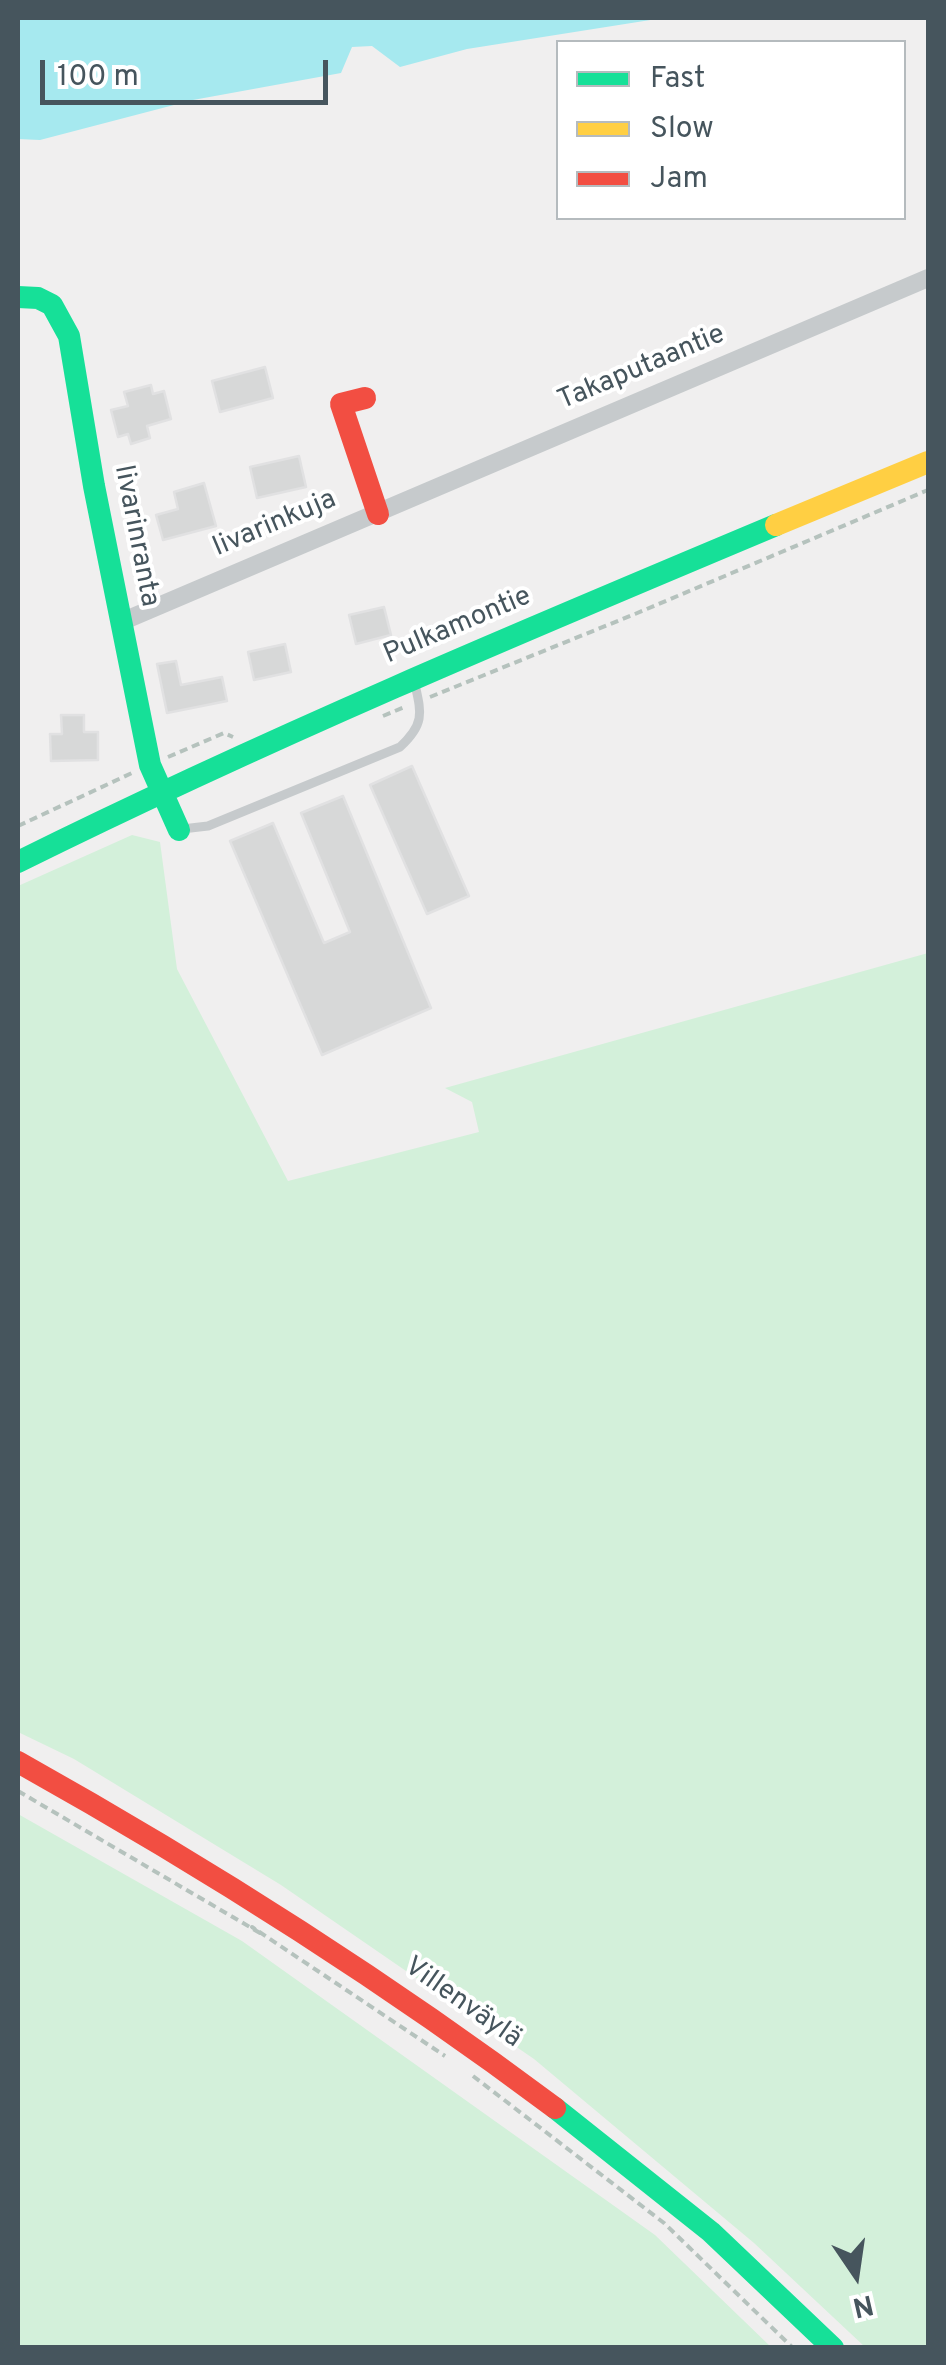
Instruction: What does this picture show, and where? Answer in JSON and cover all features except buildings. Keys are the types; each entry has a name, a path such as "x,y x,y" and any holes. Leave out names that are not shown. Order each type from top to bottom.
{"street":[{"name":"Takaputaantie","path":"378,514 928,278"},
{"name":"Iivarinranta","path":"18,297 44,299 62,314 69,336 94,486 150,765 180,830"},
{"name":"Iivarinkuja","path":"121,622 378,514 341,404 365,398"},
{"name":"Pulkamontie","path":"18,862 161,791 414,677 928,462"},
{"name":"Villenväylä","path":"18,1762 174,1849 249,1896 475,2049 584,2128 694,2218 833,2348"}],"lane":[{"path":"180,830 208,826 400,747 414,734 422,716 414,677"}],"path":[{"path":"18,826 150,765"},
{"path":"18,1791 260,1933 252,1927 446,2057"},
{"path":"463,2068 664,2224 793,2348"}],"green space":[{"path":"132,835 160,842 177,969 288,1181 479,1132 472,1102 445,1088 928,953 928,2347 865,2347 754,2243 534,2059 281,1885 74,1759 18,1732 18,886"},
{"path":"18,1814 242,1941 655,2235 771,2347 18,2347"}],"water":[{"path":"18,18 663,18 467,49 400,67 372,46 352,47 341,73 193,100 40,140 18,139"}],"traffic: fast":[{"path":"18,297 38,298 52,305 69,336 94,486 150,765 179,830"},
{"path":"18,862 300,730 776,525"},
{"path":"555,2108 711,2232 833,2348"}],"traffic: slow":[{"path":"776,525 928,462"}],"traffic: jam":[{"path":"365,398 341,404 378,514"},
{"path":"18,1762 292,1926 555,2108"}]}
